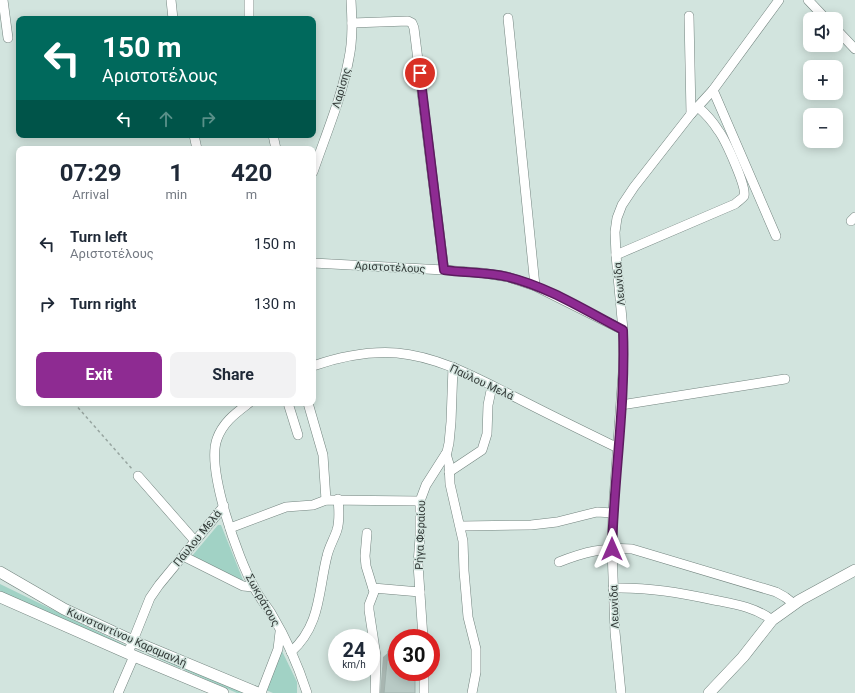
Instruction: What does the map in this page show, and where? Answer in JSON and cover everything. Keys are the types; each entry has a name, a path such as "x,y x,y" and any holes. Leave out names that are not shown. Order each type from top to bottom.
{"street":[{"path":"3,0 8,38"},
{"path":"172,0 173,16"},
{"path":"249,0 249,16"},
{"name":"Λαρίσης","path":"316,164 341,94 350,57 352,23 351,0"},
{"name":"Λεωνίδα","path":"622,693 615,632 612,549 613,513 623,372 623,330 616,255 617,218 622,205 634,187 691,114 713,90 779,0"},
{"path":"808,0 819,12"},
{"path":"689,16 691,114"},
{"path":"508,18 535,286"},
{"path":"352,23 408,21 412,23 414,28 444,270"},
{"path":"843,36 855,49"},
{"path":"713,90 776,236"},
{"path":"616,255 735,204 742,198 744,189 741,177 720,132 698,107"},
{"name":"Αριστοτέλους","path":"316,263 444,270 496,275 519,280 535,286 623,330"},
{"name":"Παύλου Μελά","path":"316,365 352,356 374,353 397,353 428,359 472,375 618,448"},
{"name":"Ρήγα Φεραίου","path":"422,629 418,564 420,501 426,485 446,454 449,443 453,367"},
{"path":"621,405 785,379"},
{"path":"449,472 482,450 487,434 488,405 492,386"},
{"name":"Πάυλου Μελά","path":"118,693 131,655 133,641 150,598 194,541 224,506 216,478 214,452 216,440 227,421 245,406"},
{"path":"289,406 298,435"},
{"path":"309,406 323,455 326,500"},
{"path":"446,454 450,484 461,526 468,617 477,655 476,672 472,693"},
{"path":"138,476 194,541"},
{"path":"291,652 308,634 315,616 327,556 339,519 338,499"},
{"path":"230,528 286,508 313,506 326,500 420,501"},
{"name":"Σωκράτους","path":"224,506 230,528 253,587 271,613 291,652 307,693"},
{"path":"461,526 532,525 557,522 597,512 613,513"},
{"path":"367,533 366,561 374,592 369,605 369,610 376,656 375,693"},
{"path":"560,562 587,552 621,548 643,552 776,592 785,596 794,604"},
{"path":"183,556 243,586 253,587"},
{"path":"708,693 742,657 772,620 794,604 855,570"},
{"name":"Κωνσταντίνου Καραμανλή","path":"0,572 64,609 133,641 260,693"},
{"path":"373,588 420,592"},
{"path":"614,588 658,590 711,599 755,610 772,620"},
{"name":"Κωνσταντίνου Καραμανλή","path":"0,597 131,655 223,693"},
{"path":"260,693 278,649 280,631"},
{"path":"424,681 424,693"}],"path":[{"path":"77,406 138,476"}],"green space":[{"path":"218,525 221,525 243,580 240,581 192,556"},
{"path":"0,584 125,645 124,647 0,592"},
{"path":"140,647 244,693 237,693 139,650"},
{"path":"281,649 297,682 297,693 273,693 266,690"}],"building":[{"path":"388,651 388,681 415,681 415,693 384,693"}],"route":[{"path":"420,73 444,270 483,273 519,280 566,300 623,330 623,372 613,513 612,549"}]}
